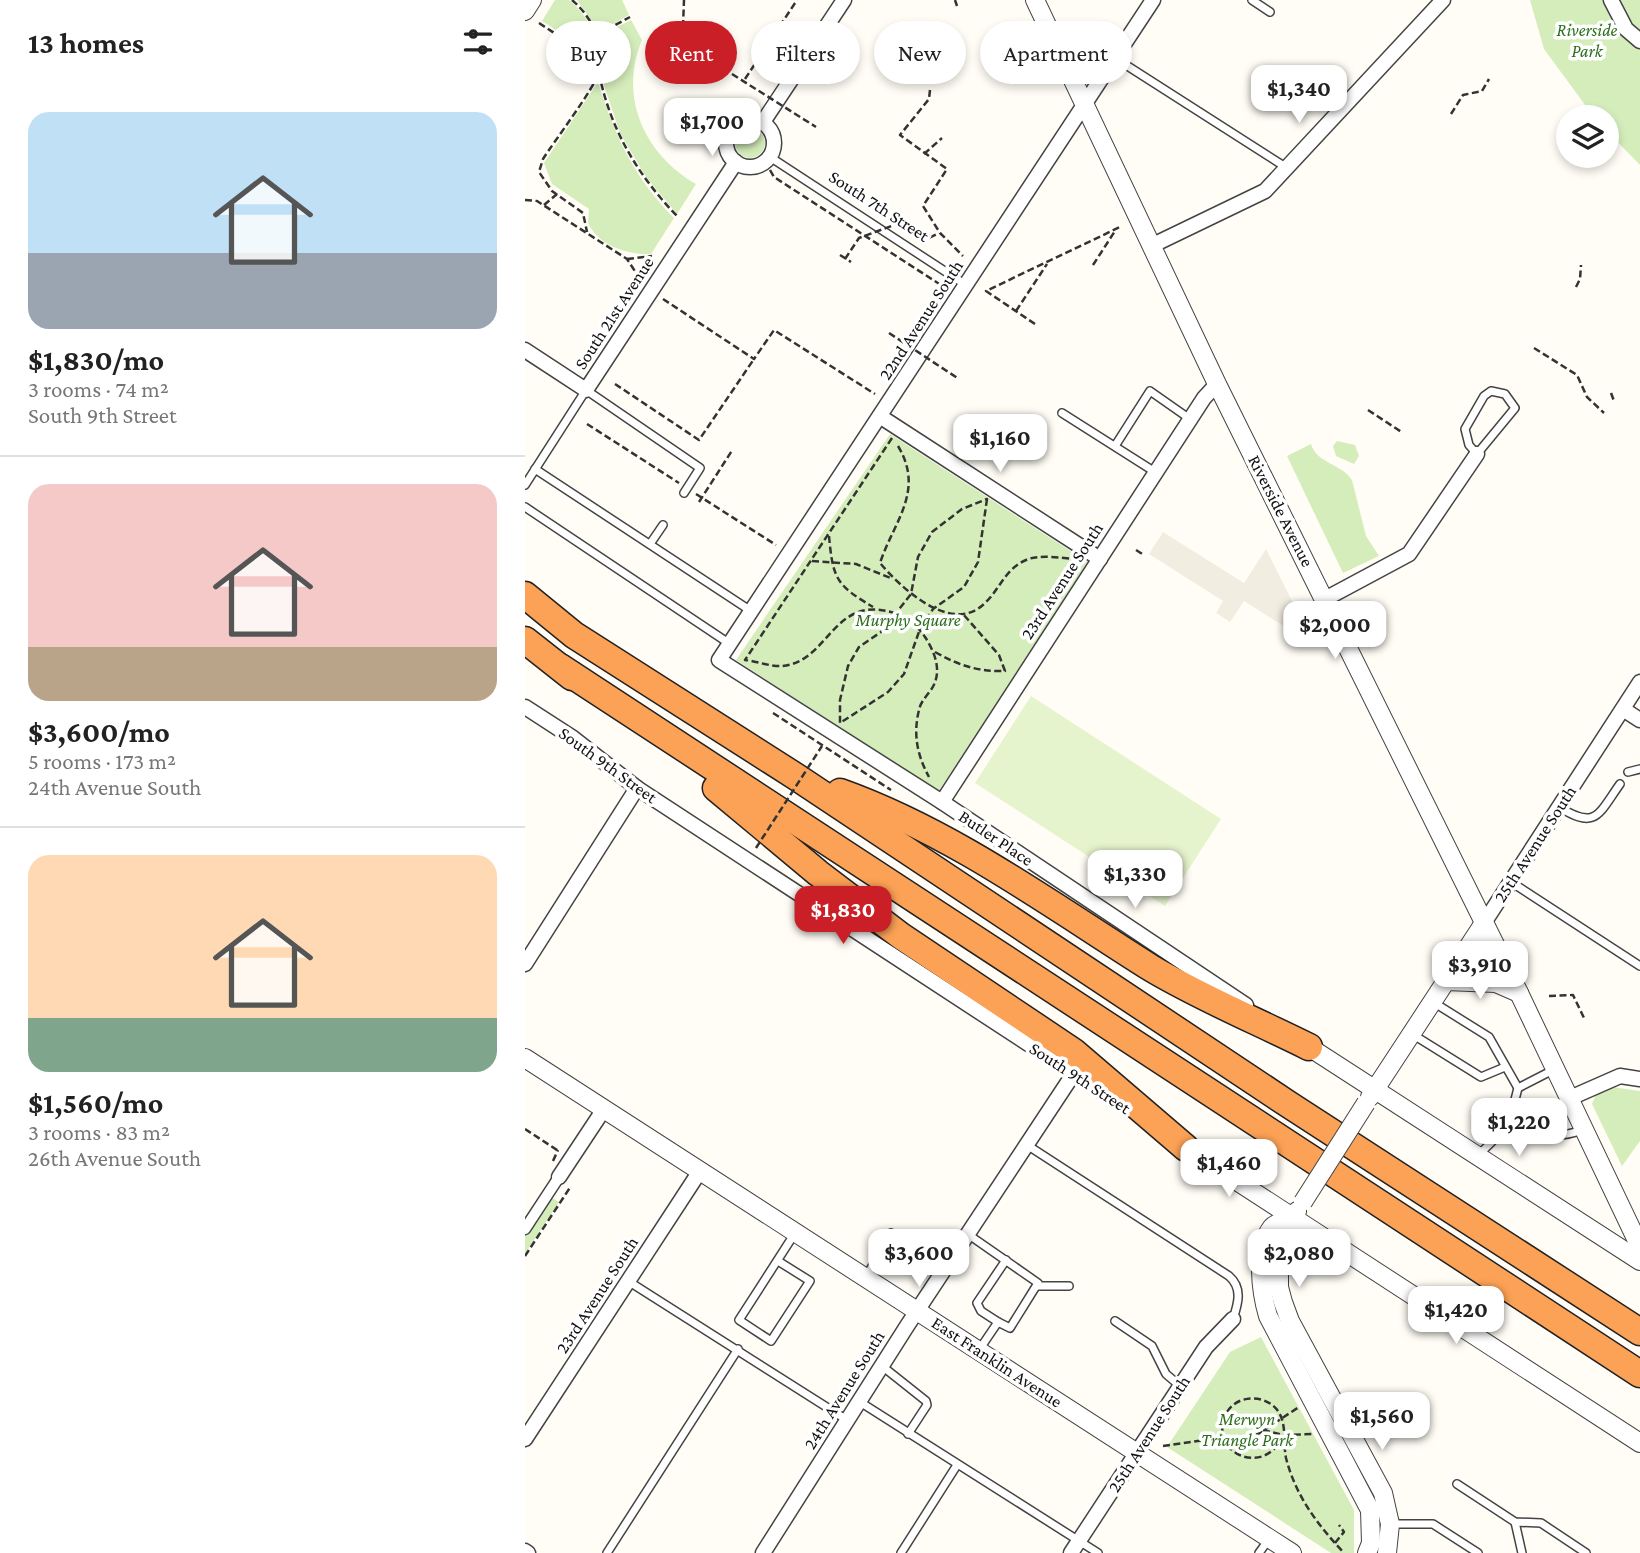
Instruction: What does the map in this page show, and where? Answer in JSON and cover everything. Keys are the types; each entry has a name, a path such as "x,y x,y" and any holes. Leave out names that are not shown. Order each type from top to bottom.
{"highway":[{"path":"525,595 574,635 795,776 1288,1104 1640,1332"},
{"path":"525,640 866,910 1074,1052 1187,1148"},
{"path":"560,667 1640,1374"},
{"path":"795,776 863,800 949,844 1006,875 1168,977 1309,1047"}],"street":[{"path":"532,0 532,17"},
{"path":"763,122 844,0"},
{"name":"Riverside Avenue","path":"1035,0 1217,384 1519,993 1640,1247"},
{"name":"22nd Avenue South","path":"1132,32 1153,0"},
{"path":"1153,245 1265,191 1443,0"},
{"path":"1611,0 1626,29 1640,41"},
{"name":"22nd Avenue South","path":"719,660 1097,84"},
{"path":"747,119 763,122 775,142 768,160 751,167 736,162 727,149 726,141 733,126 747,119"},
{"name":"South 21st Avenue","path":"586,390 736,162"},
{"path":"525,350 586,390"},
{"name":"23rd Avenue South","path":"942,802 1190,419 1217,384"},
{"path":"881,417 1100,559"},
{"path":"1325,599 1409,554 1477,454"},
{"name":"Butler Place","path":"719,660 942,802 1309,1047 1371,1095 1478,1155 1640,1261"},
{"name":"25th Avenue South","path":"1292,1217 1640,682"},
{"name":"South 9th Street","path":"525,706 573,738 637,789 1640,1443"},
{"path":"1623,709 1640,720"},
{"path":"525,964 637,789"},
{"path":"1446,981 1496,983 1519,993"},
{"name":"East Franklin Avenue","path":"525,1058 1136,1452 1264,1545 1292,1553"},
{"name":"24th Avenue South","path":"763,1553 1074,1073"},
{"path":"1570,1098 1620,1076 1640,1079"},
{"path":"525,1229 604,1109"},
{"name":"23rd Avenue South","path":"525,1439 700,1171"},
{"path":"1292,1217 1279,1263 1279,1287 1283,1302 1290,1321 1383,1493 1390,1524 1387,1553"},
{"path":"1292,1217 1274,1224 1268,1234 1262,1261 1261,1289 1269,1316 1370,1510 1371,1543 1367,1553"},
{"name":"25th Avenue South","path":"1076,1547 1206,1347 1233,1319"}],"lane":[{"path":"1252,0 1270,12"},
{"path":"1132,69 1287,167"},
{"name":"South 7th Street","path":"768,160 967,285"},
{"path":"586,390 700,468 684,493"},
{"name":"South 21st Avenue","path":"525,485 586,390"},
{"path":"1115,446 1150,391 1190,419"},
{"path":"1500,391 1512,400 1515,408 1512,416 1477,454 1469,445 1465,429 1467,420 1484,396 1500,391"},
{"path":"1062,413 1156,472"},
{"path":"535,469 752,611"},
{"path":"525,507 730,644"},
{"path":"650,544 663,525"},
{"path":"1628,772 1640,769"},
{"path":"1559,807 1581,820 1591,820 1598,815 1620,784"},
{"path":"1511,882 1640,967"},
{"path":"1432,1002 1489,1037 1518,1087 1511,1121 1501,1136 1478,1155"},
{"path":"1412,1033 1482,1077 1505,1067"},
{"path":"1518,1087 1555,1069"},
{"path":"1511,1121 1532,1133 1563,1137 1585,1129"},
{"path":"1027,1145 1235,1281 1239,1299 1233,1319"},
{"path":"778,1261 810,1281 771,1341 739,1320 795,1232"},
{"path":"866,1277 891,1233"},
{"path":"969,1235 1006,1260 1037,1281 1037,1286 1010,1328 981,1311 977,1303 1006,1260"},
{"path":"628,1281 848,1420"},
{"path":"1037,1286 1069,1286"},
{"path":"1115,1321 1153,1346 1166,1374 1180,1386"},
{"path":"979,1350 998,1322"},
{"path":"607,1553 738,1349"},
{"path":"883,1366 926,1401 927,1405 908,1434"},
{"path":"860,1402 1076,1547 1098,1553"},
{"path":"901,1553 957,1465"},
{"path":"1457,1484 1515,1522 1541,1524 1586,1553"},
{"path":"1515,1522 1522,1553"},
{"path":"1390,1524 1433,1524 1478,1553"}],"path":[{"path":"572,0 591,21"},
{"path":"683,21 684,0"},
{"path":"745,79 797,0"},
{"path":"955,0 957,6"},
{"path":"623,21 630,17"},
{"path":"737,77 816,127"},
{"path":"1451,114 1463,95 1482,91 1489,79"},
{"path":"588,234 583,226 583,213 544,182 540,166 592,84"},
{"path":"602,84 611,118 631,158 659,198 678,217"},
{"path":"930,90 929,99 900,135 947,169 923,206 940,233 963,256"},
{"path":"923,154 942,138"},
{"path":"768,160 774,177 944,288"},
{"path":"544,205 557,194"},
{"path":"525,200 544,205 627,259 638,279"},
{"path":"845,259 859,238 905,221"},
{"path":"1035,324 986,291 1118,228 1093,265"},
{"path":"924,241 940,233"},
{"path":"840,255 851,262"},
{"path":"627,259 652,256"},
{"path":"1016,311 1049,261"},
{"path":"1576,287 1580,279 1581,265"},
{"path":"668,303 754,359"},
{"path":"615,384 699,440 774,330 875,394"},
{"path":"889,332 959,379"},
{"path":"1534,348 1577,375 1587,397 1604,413"},
{"path":"1611,393 1614,401"},
{"path":"1368,410 1403,433"},
{"path":"873,607 852,614 833,628 811,654 783,666 745,660 893,437 906,459 906,510 890,536 880,563 894,580 933,609 963,614 985,604 1001,578 1027,559 1079,560"},
{"path":"699,502 733,449"},
{"path":"987,499 978,562 964,587 933,609 920,629 904,674 888,692 840,723 840,699 848,666 859,647 881,632 911,594 918,557 932,532 962,509 987,499"},
{"path":"828,536 831,563 844,590 873,607 896,613 920,629 935,652 957,665 986,672 1005,671 999,655 963,614"},
{"path":"1136,551 1144,555"},
{"path":"812,561 856,564 894,580"},
{"path":"932,783 915,740 919,707 936,681 935,652"},
{"path":"770,710 896,793"},
{"path":"756,848 822,746"},
{"path":"1549,996 1573,995 1584,1018"},
{"path":"525,1129 559,1151 551,1160 555,1163"},
{"path":"525,1256 526,1250 577,1176"},
{"path":"1283,1435 1273,1451 1257,1459 1238,1455 1226,1442 1224,1418 1240,1401 1264,1400 1281,1417 1294,1486 1310,1514 1345,1553"},
{"path":"1163,1446 1204,1440 1226,1442 1251,1438 1301,1406"},
{"path":"1263,1430 1283,1435 1305,1436 1315,1432"},
{"path":"1335,1543 1345,1532 1339,1525"}],"green space":[{"path":"555,0 569,0 587,21 546,21 546,24 542,21"},
{"path":"577,0 622,0 629,15 618,21 591,21"},
{"name":"Riverside Park","path":"1530,0 1640,0 1640,165 1619,143 1619,105 1585,105 1544,49"},
{"path":"631,20 642,40 635,61 633,82 635,103 641,122 650,141 663,157 678,172 696,184 677,214 646,177 620,133 604,84 631,84"},
{"path":"599,84 627,154 647,187 674,218 651,254 615,248 593,231 588,223 589,209 552,184 544,163"},
{"path":"750,128 756,129 764,137 764,149 756,157 750,158 744,157 736,149 735,143 736,137 744,129"},
{"name":"Murphy Square","path":"890,434 1089,563 938,792 736,660"},
{"path":"1337,441 1355,445 1359,456 1354,464 1336,456 1333,446"},
{"path":"1311,444 1318,455 1342,470 1352,480 1366,536 1379,556 1343,573 1287,456"},
{"path":"1031,696 1221,819 1165,906 975,783"},
{"path":"1612,1087 1640,1091 1640,1141 1622,1166 1592,1104 1597,1092"},
{"path":"548,1195 559,1202 525,1254 525,1230"},
{"name":"Merwyn Triangle Park","path":"1261,1337 1354,1510 1354,1553 1331,1553 1167,1447 1230,1352"}],"shaded area":[{"path":"1163,532 1244,583 1266,549 1299,615 1290,630 1244,601 1230,622 1216,613 1223,601 1149,554"}]}
